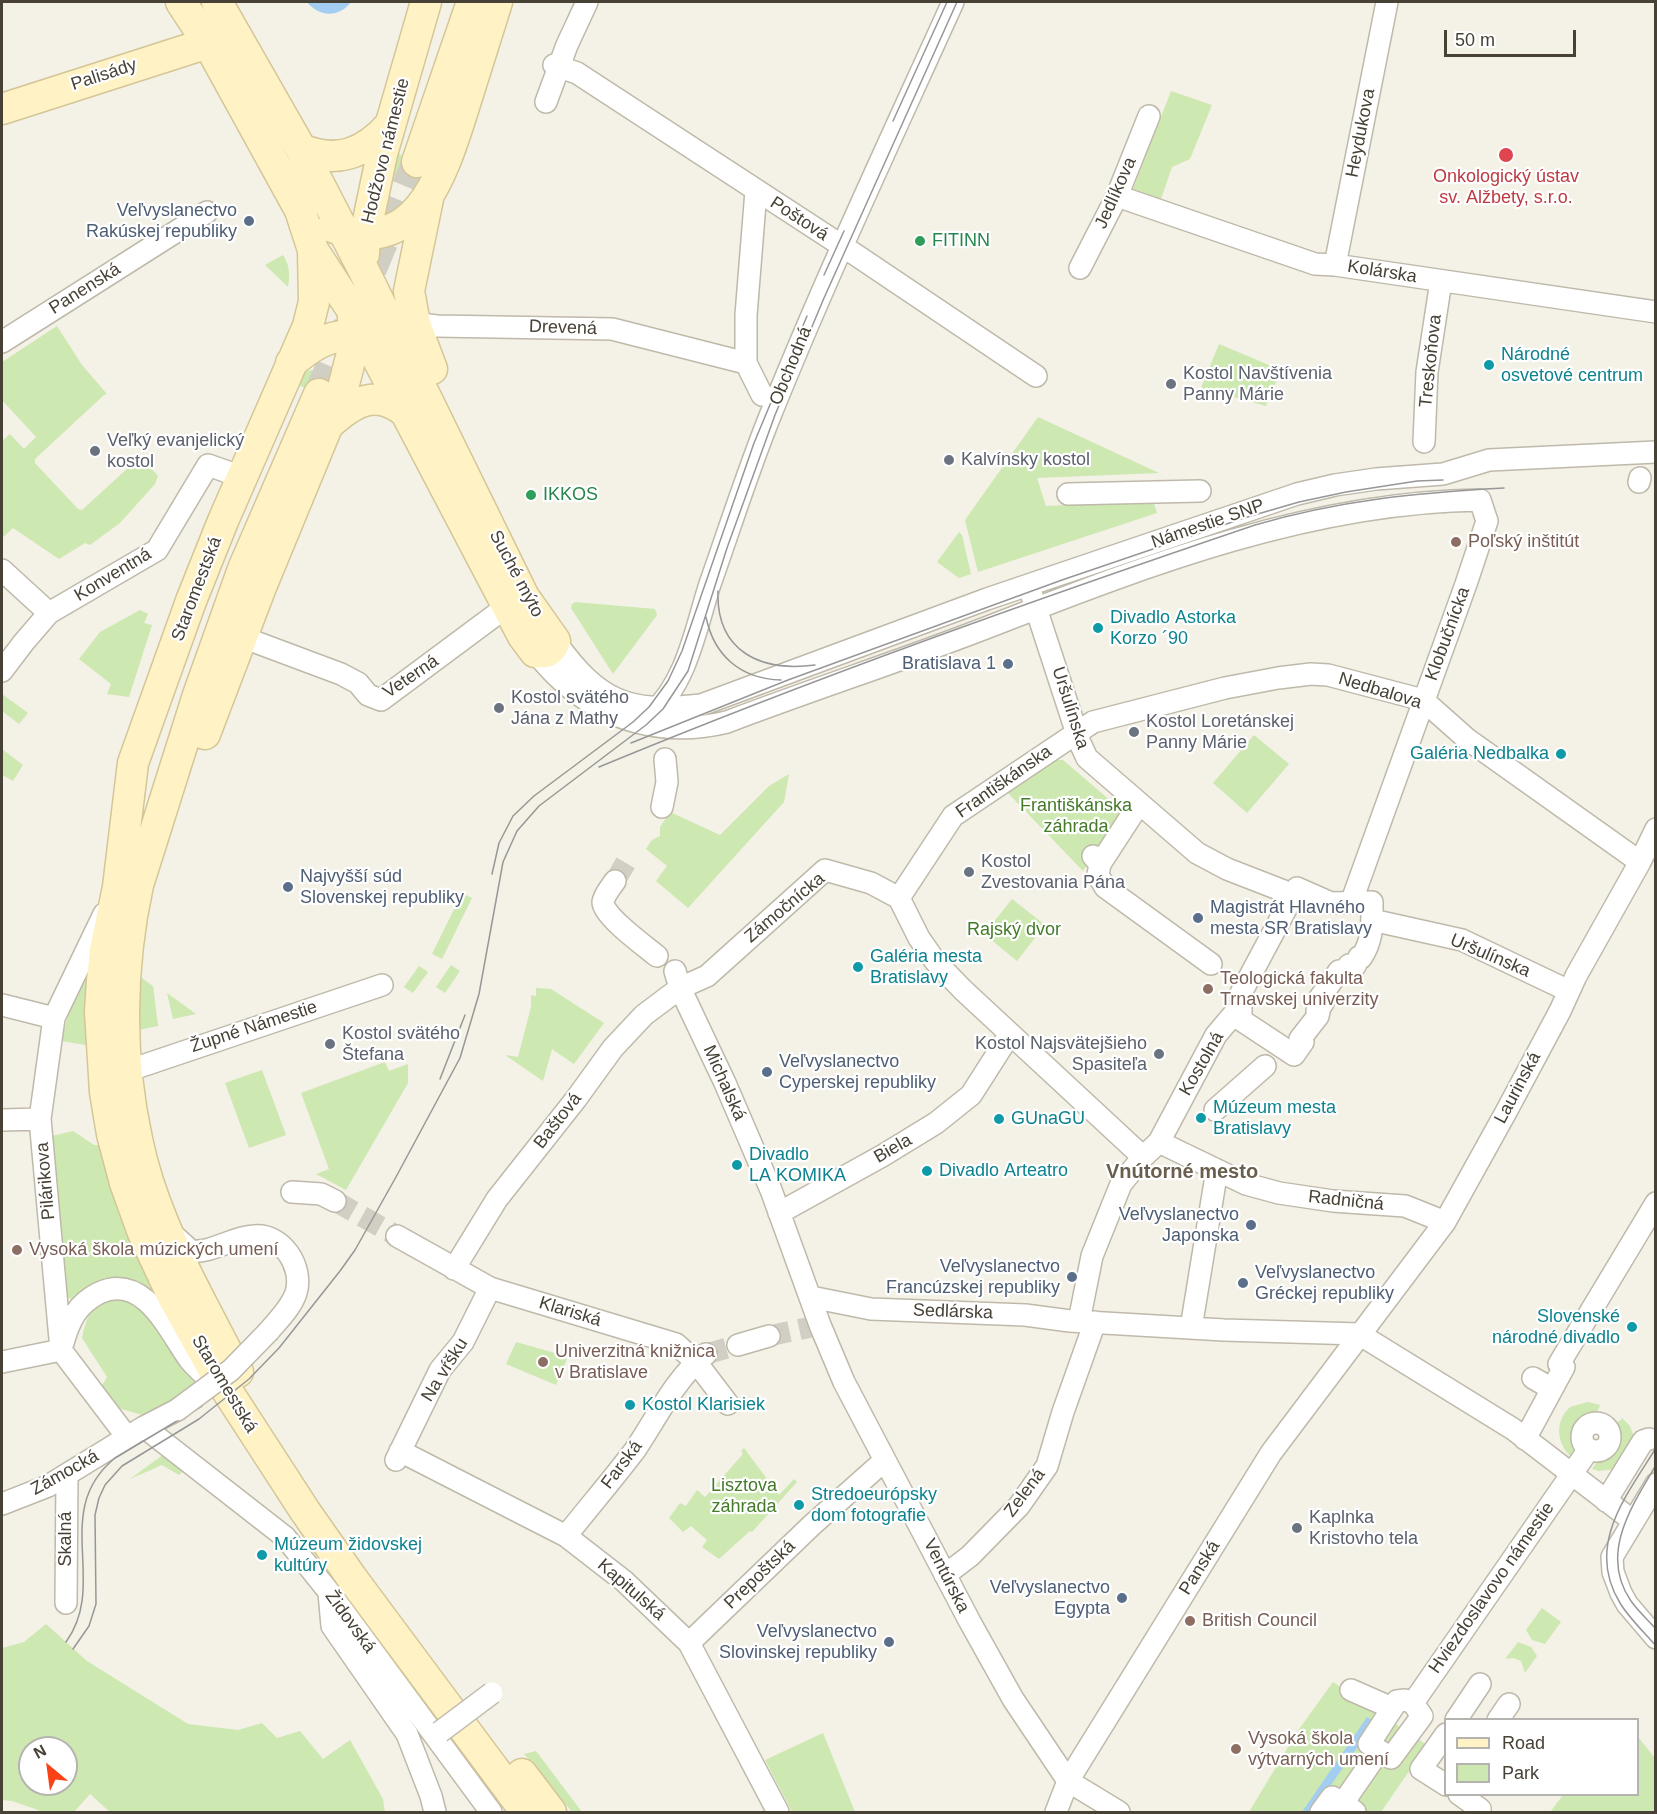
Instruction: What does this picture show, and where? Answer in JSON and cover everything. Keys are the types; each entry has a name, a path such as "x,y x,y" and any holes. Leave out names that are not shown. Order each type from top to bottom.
{"main road":[{"path":"181,2 208,43 300,210 313,250"},
{"name":"Hodžovo námestie","path":"218,2 301,149 354,233"},
{"name":"Hodžovo námestie","path":"354,233 378,175 426,2"},
{"name":"Hodžovo námestie","path":"456,2 410,159 472,2"},
{"name":"Hodžovo námestie","path":"300,210 326,225 354,233 375,235 402,223 428,199 456,129 497,2"},
{"name":"Palisády","path":"2,109 208,43"},
{"path":"301,149 323,156 354,152 369,145 390,126"},
{"path":"378,175 379,188 391,202 406,206 428,199 409,291 415,324 452,419 449,443"},
{"name":"Suché mýto","path":"354,233 364,271 524,597 545,646"},
{"name":"Suché mýto","path":"314,383 359,330 354,233"},
{"name":"Suché mýto","path":"313,250 405,412 506,607 545,646"},
{"name":"Staromestská","path":"129,939 145,911 199,751 261,587 328,425 314,383 308,326 314,302 313,250"},
{"path":"359,330 364,271"},
{"path":"359,330 411,364"},
{"path":"314,383 314,345 359,330"},
{"name":"Staromestská","path":"314,383 242,477 191,601 133,763 118,887 105,950 100,1011 103,1078 112,1134 125,1183 153,1256 193,1334 231,1400 304,1511 526,1812"},
{"name":"Staromestská","path":"118,887 186,678 231,559 314,383"},
{"name":"Staromestská","path":"314,383 198,695 138,885 129,939 125,998 127,1071 136,1139 164,1226 229,1358 283,1444 438,1663 551,1812"},
{"path":"328,425 341,412 364,400 386,400 405,412"}],"street":[{"path":"546,102 557,66 587,2"},
{"name":"Obchodná","path":"638,726 661,704 676,681 685,661 767,424 842,247 953,2"},
{"name":"Heydukova","path":"1335,265 1387,2"},
{"path":"208,43 219,41 227,43 251,59"},
{"name":"Poštová","path":"557,66 577,73 1036,376"},
{"name":"Jedlíkova","path":"1080,268 1117,196 1149,116"},
{"path":"756,191 746,315 746,363 762,394"},
{"name":"Kolárska","path":"1117,196 1315,264 1656,312"},
{"name":"Panenská","path":"2,342 207,212"},
{"name":"Treskoňova","path":"1424,442 1427,372 1441,281"},
{"name":"Drevená","path":"382,306 400,321 415,324 612,329 746,363"},
{"name":"Námestie SNP","path":"545,646 573,665 589,683 624,702 701,705 1028,585 1198,529 1279,499 1335,485 1443,474 1489,460 1656,452"},
{"name":"Konventná","path":"2,671 49,613 157,550 208,465 242,477"},
{"path":"1392,478 1398,480 1403,489 1399,502 1392,506"},
{"name":"Námestie SNP","path":"1068,494 1200,491"},
{"name":"Námestie SNP","path":"545,646 560,680 577,693 638,726 668,728 719,724 926,650 1040,617 1247,536 1320,518 1392,506 1444,500 1480,500"},
{"name":"Klobučnícka","path":"1351,903 1487,521 1480,500"},
{"path":"2,570 49,613"},
{"path":"1028,585 1040,617"},
{"name":"Veterná","path":"242,637 341,674 358,683 368,695 381,700 506,607"},
{"name":"Uršulínska","path":"1040,617 1076,732 1087,758 1188,846 1206,858 1227,869 1294,895 1297,888 1331,903 1351,903"},
{"name":"Nedbalova","path":"1076,732 1093,722 1182,698 1253,682 1303,674 1328,675 1423,700 1467,739 1640,862"},
{"name":"Františkánska","path":"899,898 953,816 1076,732"},
{"path":"662,807 667,782 665,759"},
{"path":"1139,804 1096,860 1098,876 1105,887 1211,964"},
{"name":"Laurinská","path":"1359,1334 1445,1222 1656,829"},
{"name":"Zámočnícka","path":"677,979 707,976 825,870 871,884 899,898"},
{"path":"615,881 603,900 603,906 610,916 657,956"},
{"name":"Pilárikova","path":"61,1350 40,1119 54,1018 118,887"},
{"path":"1294,895 1241,993 1241,1020 1294,1055 1303,1042 1300,1039 1318,1016 1317,1011 1323,1004 1319,999 1339,971 1345,974 1349,965 1355,966 1370,944 1372,902 1351,903"},
{"path":"899,898 913,942 1140,1154"},
{"name":"Uršulínska","path":"1372,920 1462,940 1569,991"},
{"name":"Michalská","path":"677,979 771,1190 811,1297"},
{"name":"Baštová","path":"454,1269 497,1199 613,1048 677,979"},
{"name":"Župné Námestie","path":"127,1071 176,1060 383,991"},
{"path":"2,1005 54,1018"},
{"name":"Kostolná","path":"1159,1142 1216,1035 1233,1015 1241,1010"},
{"name":"Biela","path":"778,1213 882,1156 936,1123 971,1095 1010,1034"},
{"path":"1215,1110 1265,1066"},
{"path":"2,1120 40,1119"},
{"name":"Radničná","path":"1159,1142 1194,1149 1217,1170 1246,1184 1279,1193 1333,1202 1405,1206 1445,1222"},
{"name":"Zelená","path":"945,1575 970,1556 1019,1506 1047,1466 1087,1322 1092,1256 1121,1184 1140,1154 1159,1142"},
{"path":"1191,1328 1217,1170"},
{"path":"292,1192 321,1194 335,1201"},
{"path":"1519,1434 1552,1389 1562,1364 1656,1203"},
{"name":"Zámocká","path":"2,1504 48,1486 177,1410 231,1370 269,1331 289,1306 296,1293 298,1281 293,1261 279,1243 269,1237 242,1237 206,1251 191,1251 164,1226"},
{"name":"Klariská","path":"397,1236 490,1288 676,1344 701,1358 728,1404"},
{"name":"Na vŕšku","path":"398,1456 440,1370 463,1342 490,1288"},
{"path":"61,1350 72,1317 86,1300 109,1290 130,1292 148,1301 191,1362 231,1400"},
{"name":"Sedlárska","path":"811,1297 871,1309 1025,1315 1087,1322 1224,1330 1359,1334"},
{"name":"Ventúrska","path":"811,1297 816,1326 945,1575 1013,1699 1068,1781"},
{"path":"1359,1334 1461,1392 1633,1521"},
{"name":"Panská","path":"1056,1812 1056,1807 1068,1781 1271,1453 1359,1334"},
{"path":"738,1345 769,1336"},
{"path":"2,1362 61,1350"},
{"path":"61,1350 141,1433"},
{"name":"Farská","path":"566,1536 634,1450 701,1358"},
{"path":"1533,1378 1552,1389"},
{"name":"Hviezdoslavovo námestie","path":"1379,1751 1391,1758 1418,1710 1588,1449 1584,1445 1583,1433 1591,1424 1607,1420"},
{"name":"Židovská","path":"141,1433 192,1466 285,1537 437,1734 491,1812"},
{"path":"1606,1500 1643,1441 1649,1439"},
{"name":"Kapitulská","path":"398,1456 566,1536 624,1581 689,1643 778,1812"},
{"name":"Prepoštská","path":"689,1643 812,1525 885,1460"},
{"name":"Skalná","path":"66,1603 67,1475"},
{"path":"1655,1485 1612,1557 1621,1610 1656,1638"},
{"path":"329,1592 332,1626 407,1734 435,1812"},
{"path":"1457,1718 1480,1684"},
{"path":"1351,1690 1392,1708"},
{"path":"437,1734 492,1693"},
{"path":"1321,1812 1332,1797 1349,1808 1379,1751 1369,1744 1397,1701 1405,1700 1444,1731"},
{"path":"1444,1736 1421,1768 1444,1784"},
{"path":"1068,1781 1119,1812"},
{"path":"1461,1796 1480,1811"}],"green space":[{"path":"1171,91 1212,105 1190,159 1172,167 1161,199 1133,189"},
{"path":"393,152 428,166 425,172 417,179 408,182 398,178 393,174"},
{"path":"283,255 289,271 288,287 265,265"},
{"path":"57,326 82,365 107,394 35,459 35,463 78,509 82,510 140,457 158,476 155,484 120,523 90,545 85,543 59,559 13,528 2,538 2,441 10,434 24,449 36,437 2,400 2,362"},
{"path":"1219,344 1281,370 1266,406 1201,388"},
{"path":"311,370 321,373 327,379 328,398 294,383 299,375"},
{"path":"1038,417 1159,473 1037,478 1046,506 1153,501 1157,513 978,572 965,520"},
{"path":"959,532 962,535 971,574 959,578 937,562"},
{"path":"575,602 655,609 657,615 613,674 571,608"},
{"path":"140,610 148,614 144,623 152,625 129,697 107,694 111,684 79,659 100,632"},
{"path":"2,694 28,713 19,724 2,711"},
{"path":"1254,735 1289,764 1247,813 1213,783"},
{"path":"2,749 23,765 13,781 2,775"},
{"name":"Františkánska záhrada","path":"1054,760 1063,760 1119,808 1119,813 1083,871 1007,792"},
{"path":"789,774 784,802 688,908 656,881 667,866 646,849 652,840 660,836 660,827 670,812 720,835 769,786"},
{"path":"462,893 472,898 442,959 432,954"},
{"name":"Rajský dvor","path":"1012,899 1045,925 1017,961 984,934"},
{"path":"451,965 460,971 445,993 436,987"},
{"path":"419,966 428,972 413,993 404,987"},
{"path":"81,971 86,971 86,1045 61,1041"},
{"path":"139,976 153,986 158,1026 134,1031"},
{"path":"536,988 551,989 604,1023 574,1064 552,1049 543,1081 505,1055 518,1057 531,1007 531,995 536,996"},
{"path":"167,993 196,1014 173,1019"},
{"path":"385,1062 389,1071 408,1064 408,1083 346,1190 316,1174 329,1169 301,1093"},
{"path":"262,1070 286,1135 249,1148 225,1083"},
{"path":"73,1131 94,1145 100,1145 164,1301 126,1280 105,1278 72,1299 64,1296 48,1137"},
{"path":"123,1297 158,1321 197,1386 142,1415 118,1408 101,1387 107,1377 82,1338 87,1320 98,1304"},
{"path":"516,1342 562,1355 567,1359 556,1385 506,1364"},
{"path":"1588,1402 1600,1405 1594,1416 1582,1427 1578,1442 1570,1456 1560,1438 1562,1418 1570,1407"},
{"path":"1622,1418 1630,1426 1635,1440 1615,1469 1599,1471 1592,1469 1611,1447 1613,1432"},
{"name":"Lisztova záhrada","path":"744,1448 779,1495 794,1479 797,1482 752,1532 750,1531 719,1559 702,1547 707,1540 691,1526 683,1532 669,1518 680,1503 686,1506 697,1490 705,1497 743,1454 741,1451"},
{"path":"164,1454 185,1470 179,1475 162,1465 130,1479"},
{"path":"1542,1608 1561,1622 1545,1644 1532,1640 1526,1630"},
{"path":"46,1624 87,1661 188,1724 238,1730 262,1723 277,1738 300,1731 323,1759 350,1740 383,1799 385,1812 110,1812 90,1794 74,1812 44,1812 2,1800 2,1648 24,1642"},
{"path":"1518,1642 1531,1647 1537,1656 1525,1673 1521,1661 1513,1658 1505,1659"},
{"path":"1333,1682 1427,1745 1381,1812 1249,1812 1297,1732"},
{"path":"823,1733 855,1812 792,1812 765,1760"},
{"path":"1639,1738 1655,1758 1655,1812 1551,1811 1562,1796 1639,1796"},
{"path":"536,1751 582,1812 572,1812 524,1754"}],"water":[{"path":"307,2 351,2 341,11 329,14 317,11"},
{"path":"1367,1717 1375,1722 1312,1812 1302,1812"}],"tunnel":[{"path":"319,394 417,162"},
{"path":"615,881 628,859"},
{"path":"335,1201 397,1236"},
{"path":"769,1336 811,1327"},
{"path":"706,1354 738,1345"}],"tram line":[{"path":"893,121 947,2"},
{"path":"73,1649 89,1626 96,1604 95,1515 105,1485 122,1466 199,1419 249,1379 279,1348 340,1271 355,1250 460,1058 479,994 503,862 517,831 539,806 646,725 663,709 688,671 727,548 775,415 824,298 957,2"},
{"path":"824,275 844,231"},
{"path":"492,874 499,843 513,816 534,796 633,722 649,707 668,681 682,651 754,443 807,316"},
{"path":"631,743 788,680 1062,580 1244,518 1299,502 1346,492 1417,481 1443,480"},
{"path":"599,767 761,702 925,641 1255,525 1318,509 1378,499 1504,488"},
{"path":"718,591 719,612 725,629 734,643 746,654 760,661 777,665 815,665"},
{"path":"706,617 715,643 732,663 754,675 781,680"},
{"path":"440,1079 465,1015"},
{"path":"66,1642 78,1619 83,1596 82,1524 86,1501 96,1479 115,1458 202,1406"},
{"path":"1656,1448 1622,1503 1608,1542 1607,1561 1610,1582 1620,1603 1656,1646"},
{"path":"1656,1465 1629,1514 1618,1549 1618,1566 1622,1584 1631,1601 1656,1629"}],"place":[{"name":"Onkologický ústav sv. Alžbety, s.r.o.","path":"1506,155"},
{"name":"Veľvyslanectvo Rakúskej republiky","path":"249,221"},
{"name":"FITINN","path":"920,241"},
{"name":"Národné osvetové centrum","path":"1489,365"},
{"name":"Kostol Navštívenia Panny Márie","path":"1171,384"},
{"name":"Veľký evanjelický kostol","path":"95,451"},
{"name":"Kalvínsky kostol","path":"949,460"},
{"name":"IKKOS","path":"531,495"},
{"name":"Poľský inštitút","path":"1456,542"},
{"name":"Divadlo Astorka Korzo ´90","path":"1098,628"},
{"name":"Bratislava 1","path":"1008,664"},
{"name":"Kostol svätého Jána z Mathy","path":"499,708"},
{"name":"Kostol Loretánskej Panny Márie","path":"1134,732"},
{"name":"Galéria Nedbalka","path":"1561,754"},
{"name":"Kostol Zvestovania Pána","path":"969,872"},
{"name":"Najvyšší súd Slovenskej republiky","path":"288,887"},
{"name":"Magistrát Hlavného mesta SR Bratislavy","path":"1198,918"},
{"name":"Galéria mesta Bratislavy","path":"858,967"},
{"name":"Teologická fakulta Trnavskej univerzity","path":"1208,989"},
{"name":"Kostol svätého Štefana","path":"330,1044"},
{"name":"Kostol Najsvätejšieho Spasiteľa","path":"1159,1054"},
{"name":"Veľvyslanectvo Cyperskej republiky","path":"767,1072"},
{"name":"Múzeum mesta Bratislavy","path":"1201,1118"},
{"name":"GUnaGU","path":"999,1119"},
{"name":"Divadlo LA KOMIKA","path":"737,1165"},
{"name":"Divadlo Arteatro","path":"927,1171"},
{"name":"Veľvyslanectvo Japonska","path":"1251,1225"},
{"name":"Vysoká škola múzických umení","path":"17,1250"},
{"name":"Veľvyslanectvo Francúzskej republiky","path":"1072,1277"},
{"name":"Veľvyslanectvo Gréckej republiky","path":"1243,1283"},
{"name":"Slovenské národné divadlo","path":"1632,1327"},
{"name":"Univerzitná knižnica v Bratislave","path":"543,1362"},
{"name":"Kostol Klarisiek","path":"630,1405"},
{"name":"Stredoeurópsky dom fotografie","path":"799,1505"},
{"name":"Kaplnka Kristovho tela","path":"1297,1528"},
{"name":"Múzeum židovskej kultúry","path":"262,1555"},
{"name":"Veľvyslanectvo Egypta","path":"1122,1598"},
{"name":"British Council","path":"1190,1621"},
{"name":"Veľvyslanectvo Slovinskej republiky","path":"889,1642"},
{"name":"Vysoká škola výtvarných umení","path":"1236,1749"}],"district":[{"name":"Vnútorné mesto","path":"1182,1172"}]}
